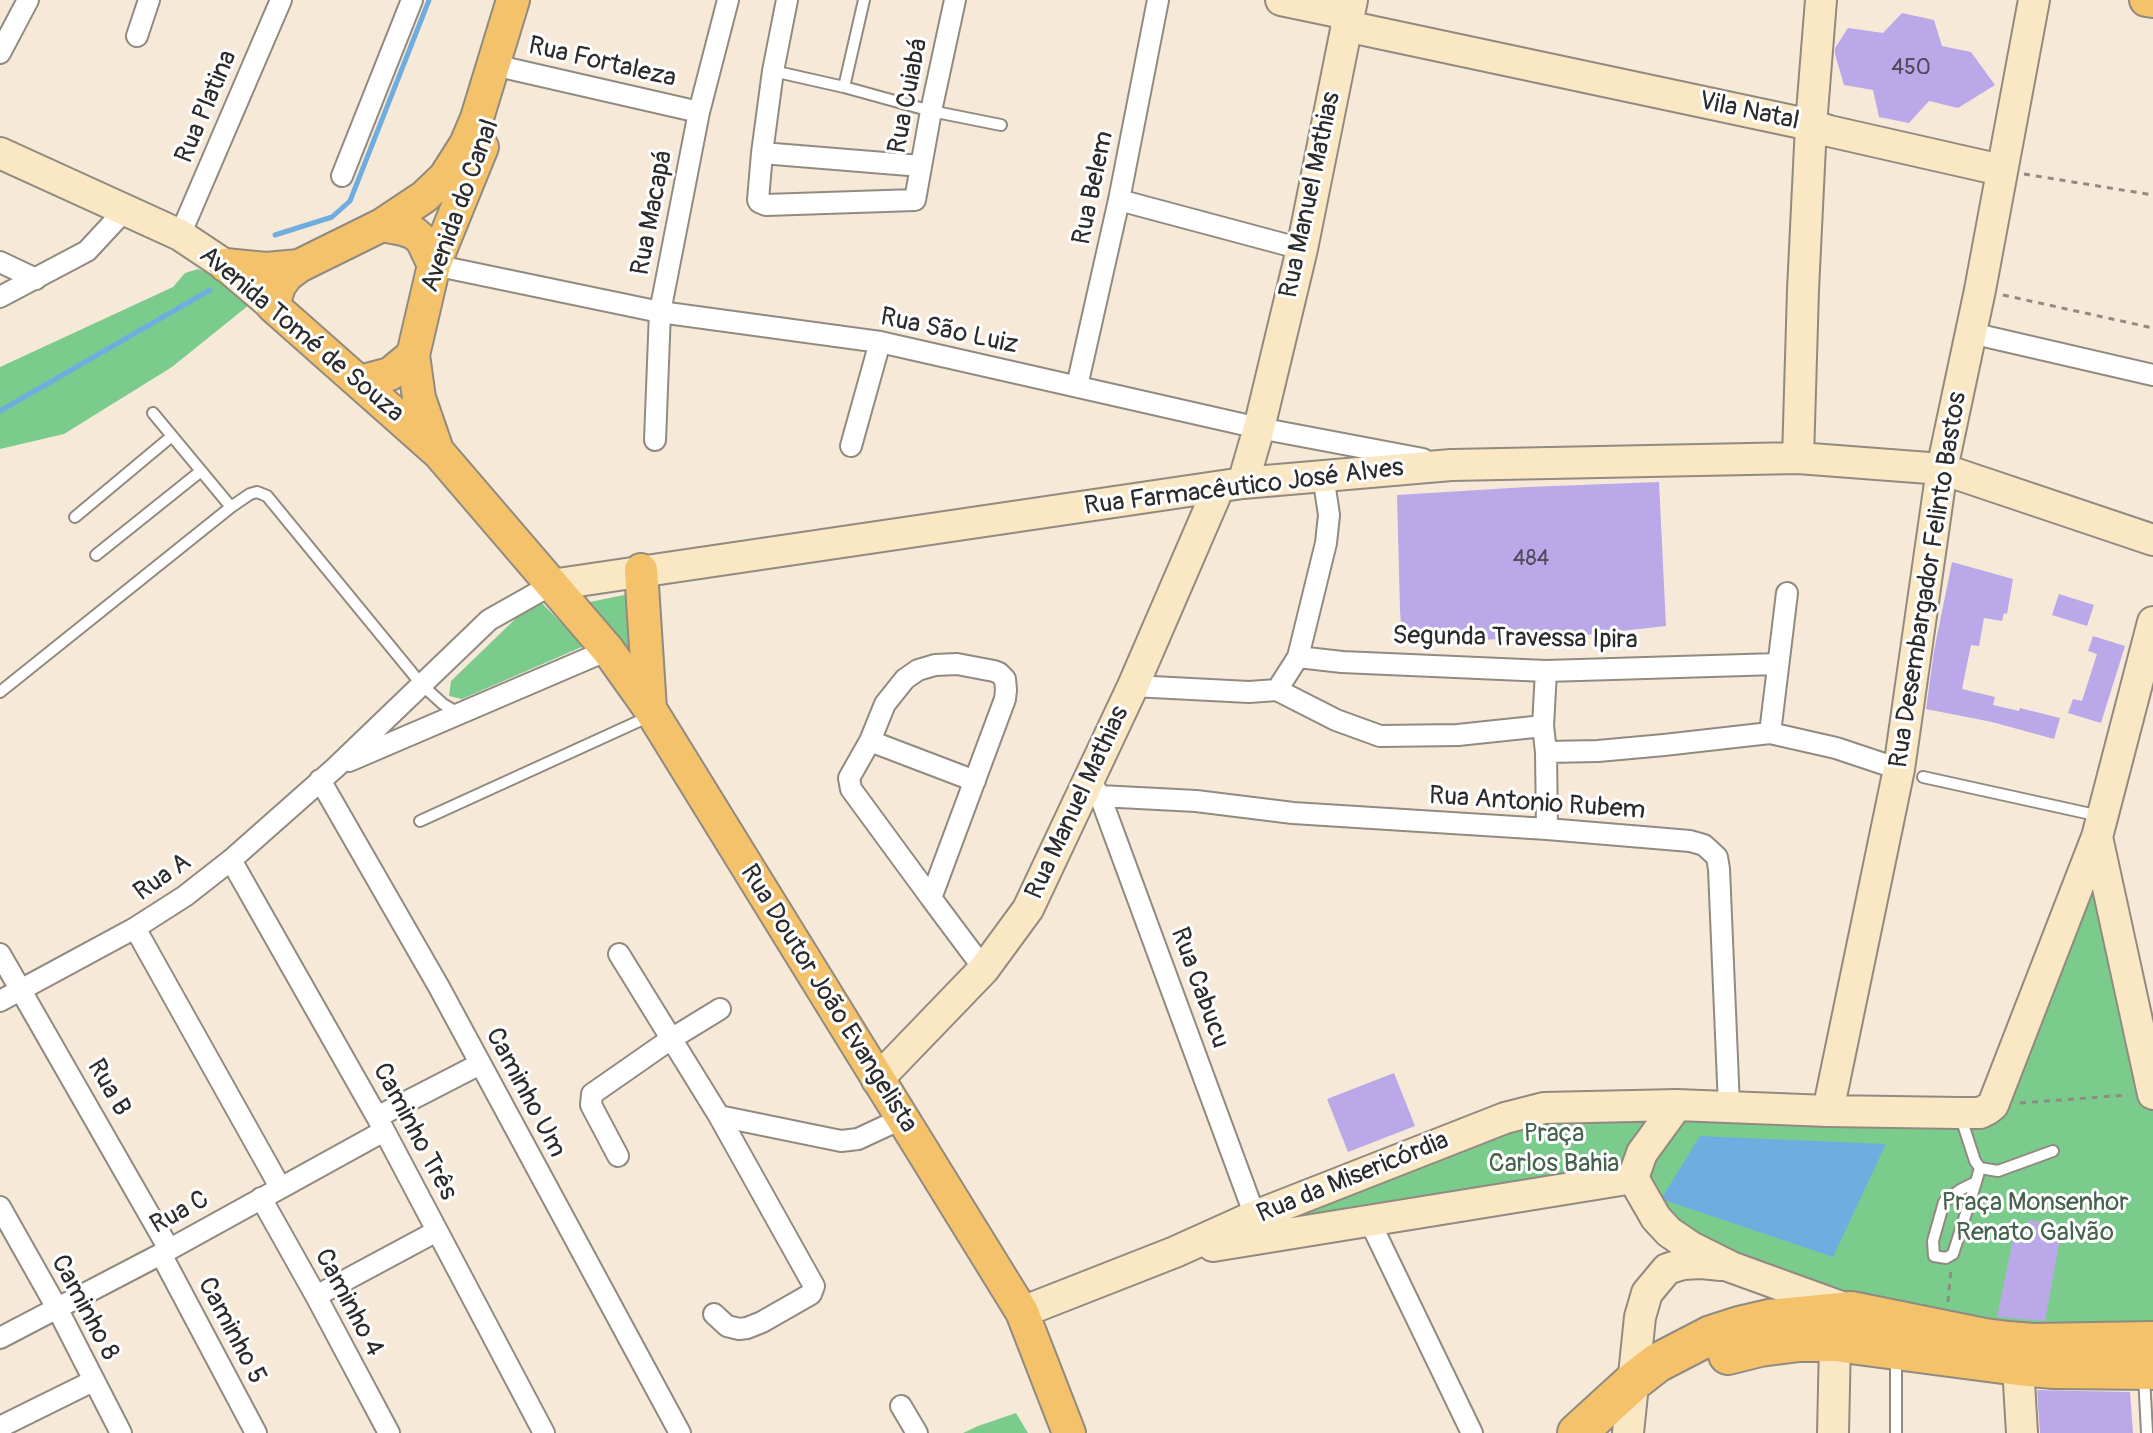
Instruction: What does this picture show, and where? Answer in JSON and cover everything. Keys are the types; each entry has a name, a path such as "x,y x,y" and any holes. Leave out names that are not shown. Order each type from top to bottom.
{"highway":[{"path":"1577,1433 1634,1381 1657,1363 1686,1347 1739,1326 1808,1314 1896,1349 2018,1366 2054,1369 2150,1361"},
{"path":"1624,1429 1661,1391 1702,1364 1760,1347 1799,1342 1843,1326 2034,1343 2150,1361"}],"main road":[{"name":"Avenida do Canal","path":"413,355 434,265 482,149 502,66 513,0"},
{"name":"Avenida do Canal","path":"273,306 279,286 299,266 382,225 424,197 445,177 466,144 530,0"},
{"path":"2146,0 2153,1"},
{"path":"382,225 414,233 422,240 434,265"},
{"path":"225,265 266,269 299,266"},
{"name":"Avenida Tomé de Souza","path":"273,306 439,453 551,585"},
{"path":"360,382 390,374 413,355"},
{"path":"413,355 419,398 439,453"},
{"path":"641,570 652,711"},
{"name":"Rua Doutor João Evangelista","path":"551,585 608,650 652,711 1022,1312 1069,1433"}],"street":[{"path":"0,53 28,0"},
{"path":"137,36 149,0"},
{"name":"Rua Platina","path":"180,235 281,0"},
{"path":"342,176 412,0"},
{"name":"Rua Macapá","path":"655,440 660,312 699,112 728,0"},
{"path":"787,0 762,153 921,166"},
{"name":"Rua Cuiabá","path":"762,153 759,202 766,205 913,200 918,193 931,111 955,0"},
{"name":"Rua Belem","path":"1077,386 1119,200 1158,0"},
{"name":"Vila Natal","path":"1281,0 1349,13 2001,170"},
{"path":"1798,458 1811,125 1821,0"},
{"name":"Rua Desembargador Felinto Bastos","path":"1828,1111 1911,773 1942,469 1980,290 2034,0"},
{"name":"Rua Manuel Mathias","path":"877,1080 984,969 1028,909 1095,788 1133,686 1259,428 1302,249 1349,13"},
{"name":"Rua Fortaleza","path":"502,66 699,112"},
{"name":"Avenida Tomé de Souza","path":"0,153 180,235 225,265 273,306"},
{"path":"1119,200 1302,249"},
{"path":"0,297 87,251 125,210"},
{"path":"0,262 36,279"},
{"name":"Rua São Luiz","path":"434,265 660,312 880,342 1259,428 1451,465"},
{"path":"1971,333 2153,375"},
{"path":"851,446 880,342"},
{"name":"Rua Farmacêutico José Alves","path":"551,585 1231,485 1451,465 1798,458 1942,469 2153,540"},
{"path":"1277,690 1298,657 1326,543 1329,515 1323,475"},
{"name":"Rua A","path":"0,1001 135,928 185,896 231,860 328,774 489,620 551,585"},
{"path":"1770,733 1787,593"},
{"path":"1638,1165 1677,1105 1959,1113 1983,1112 1993,1105 2099,827 2153,622"},
{"name":"Rua A","path":"328,774 608,650"},
{"name":"Segunda Travessa Ipira","path":"1298,657 1342,662 1546,671 1778,664"},
{"path":"931,898 1006,690 1005,679 999,673 948,663 918,670 905,679 885,704 870,741 849,778 851,789 931,898 984,969"},
{"path":"1546,671 1543,726 1547,829"},
{"path":"1133,686 1249,692 1277,690 1336,720 1380,736 1458,735 1543,726"},
{"path":"1546,752 1598,751 1770,733 1836,748 1911,773"},
{"path":"870,741 975,781"},
{"name":"Caminho Um","path":"328,774 480,1064 680,1433"},
{"name":"Rua Antonio Rubem","path":"1095,788 1293,813 1547,829 1690,841 1704,845 1717,857 1719,869 1729,1106"},
{"name":"Rua Cabucu","path":"1095,788 1255,1216"},
{"path":"2099,827 2153,1093"},
{"name":"Caminho Três","path":"231,860 380,1124 544,1433"},
{"path":"135,928 280,1187"},
{"name":"Rua B","path":"0,954 165,1251"},
{"path":"619,954 719,1116 814,1288 811,1294 747,1328 727,1326 714,1314"},
{"path":"618,1156 591,1105 592,1094 720,1009"},
{"name":"Rua C","path":"0,1338 261,1198 480,1064"},
{"name":"Rua da Misericórdia","path":"1022,1312 1505,1118 1544,1108 1677,1105"},
{"path":"1613,1106 1638,1165 1647,1205 1669,1232 1691,1247 1843,1326 1833,1433"},
{"path":"719,1116 841,1141 858,1139 901,1119"},
{"name":"Rua da Misericórdia","path":"1175,1252 1370,1222 1638,1165"},
{"name":"Caminho 4","path":"261,1198 389,1433"},
{"name":"Caminho 8","path":"0,1207 57,1308 121,1433"},
{"path":"1370,1222 1472,1433"},
{"path":"316,1296 437,1231"},
{"name":"Caminho 5","path":"165,1251 256,1433"},
{"path":"1624,1429 1634,1381 1640,1317 1647,1293 1667,1269 1683,1264 1731,1267"},
{"path":"2018,1366 2022,1433"},
{"path":"0,1427 93,1381"},
{"path":"901,1406 917,1433"}],"lane":[{"path":"844,87 864,0"},
{"path":"773,71 931,111 1001,125"},
{"path":"153,413 231,507"},
{"path":"75,517 172,436"},
{"path":"96,555 201,471"},
{"path":"0,692 231,507 250,494 262,493 422,685 459,714"},
{"path":"420,821 652,711"},
{"path":"1911,773 2099,827"},
{"path":"1959,1113 1980,1168 1998,1171 2053,1151"},
{"path":"1976,1182 1944,1202 1933,1241 1934,1256 1946,1258 1953,1254 1976,1182 1980,1168"},
{"path":"1896,1349 1896,1433"},
{"path":"2147,1433 2150,1361"}],"path":[{"path":"2001,170 2153,195"},
{"path":"1980,290 2153,328"},
{"path":"1993,1105 2153,1093"}],"green space":[{"path":"198,269 214,275 249,305 172,367 64,434 0,449 0,367 173,287 185,273"},
{"path":"629,594 637,662 585,603"},
{"path":"537,598 584,646 462,699 449,696 451,681"},
{"name":"Praça Monsenhor Renato Galvão","path":"2097,839 2153,1106 2153,1333 2035,1337 1855,1307 1693,1243 1635,1174 1175,1252 1505,1118 1679,1110 1982,1113"},
{"path":"1016,1413 1028,1433 963,1433 978,1426"}],"water":[{"path":"1700,1136 1886,1144 1833,1257 1661,1199"}],"building":[{"path":"1902,13 1934,20 1942,46 1971,52 1995,85 1958,108 1929,101 1909,123 1879,117 1873,90 1844,85 1835,48 1848,28 1883,33"},
{"path":"1659,482 1666,626 1585,635 1402,641 1397,495"},
{"path":"1952,562 2013,579 2007,614 2004,613 2002,621 1984,618 1979,646 1971,645 1962,689 1995,697 1993,705 2060,718 2054,739 1992,722 1926,709"},
{"path":"2059,594 2094,605 2087,626 2052,615"},
{"path":"2093,636 2125,646 2101,723 2068,713 2073,699 2082,701 2097,654 2088,651"},
{"path":"1394,1073 1415,1126 1348,1152 1327,1099"},
{"path":"2029,1220 2051,1224 2049,1237 2060,1239 2045,1321 1997,1317 2015,1230 2026,1232"},
{"path":"2037,1390 2130,1392 2133,1433 2040,1433"}],"waterway":[{"path":"275,235 332,217 350,201 429,0"},
{"path":"0,411 210,290"}],"park label":[{"name":"Praça Carlos Bahia","path":"1554,1149"}]}
